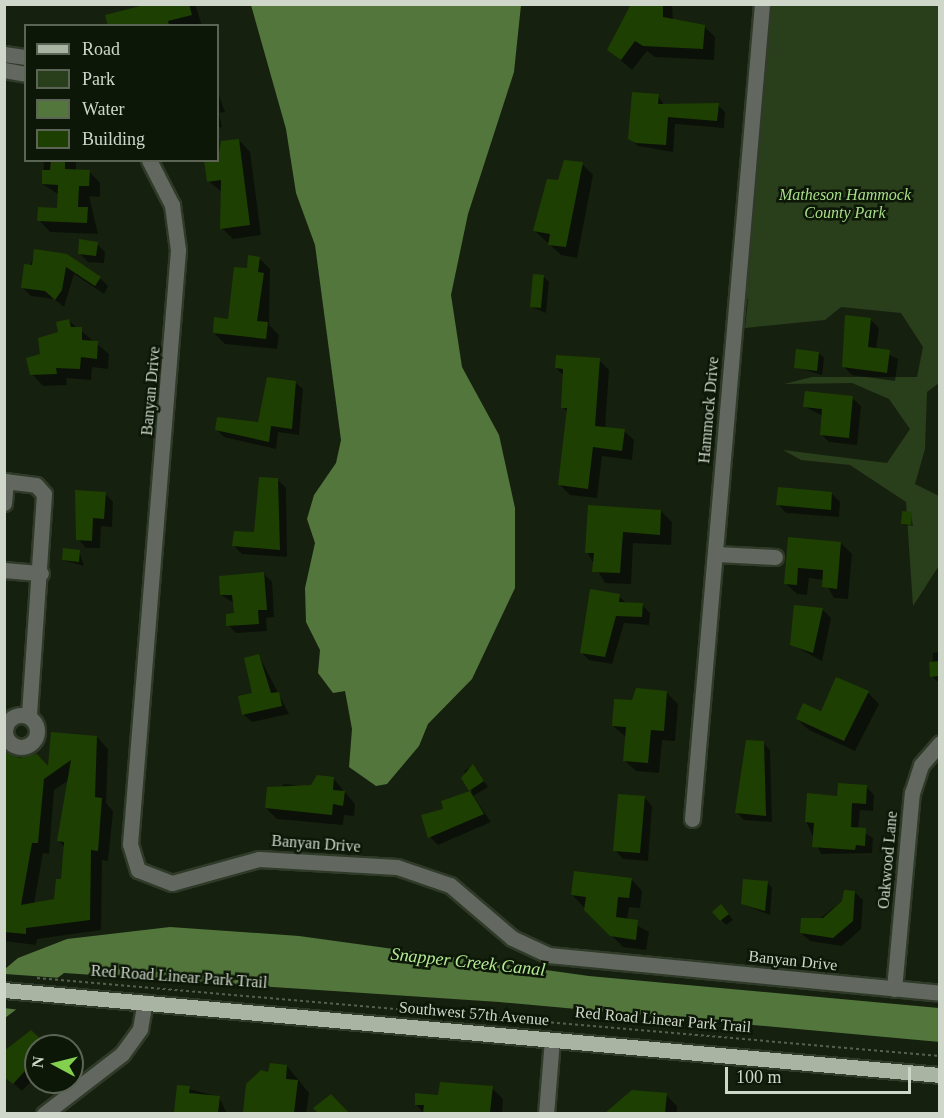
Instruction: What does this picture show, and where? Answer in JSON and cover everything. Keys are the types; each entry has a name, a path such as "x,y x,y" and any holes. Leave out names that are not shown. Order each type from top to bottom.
{"main road":[{"name":"Southwest 57th Avenue","path":"4,990 939,1075"}],"street":[{"name":"Hammock Drive","path":"693,819 762,4"},
{"path":"4,54 24,57"},
{"path":"4,70 24,74"},
{"name":"Banyan Drive","path":"150,162 172,205 178,250 130,844 138,870 172,883 260,859 397,867 450,885 512,938 548,955 939,993"},
{"path":"4,503 5,481 36,485 44,494 41,573 28,716 38,730 26,747 10,742 6,721 28,716"},
{"path":"716,554 775,557"},
{"path":"4,570 41,573"},
{"name":"Oakwood Lane","path":"894,989 912,793 921,765 939,743"},
{"path":"44,1113 122,1054 140,1029 145,1002"},
{"path":"546,1113 552,1040"}],"path":[{"name":"Red Road Linear Park Trail","path":"62,980 939,1056"}],"green space":[{"name":"Matheson Hammock County Park","path":"769,5 939,5 939,383 927,392 925,449 915,484 939,496 940,564 913,606 906,502 850,465 801,460 783,450 887,463 910,429 889,399 852,383 784,384 812,377 917,377 923,347 901,313 841,307 825,320 745,328 748,299 741,298"}],"water":[{"path":"251,5 521,5 514,72 468,214 451,295 462,367 499,435 515,508 515,588 472,679 428,724 419,746 387,784 376,786 349,767 352,729 345,691 333,693 318,673 320,650 306,622 305,588 315,543 307,519 314,495 336,463 341,440 315,245 296,193 286,129"},
{"name":"Snapper Creek Canal","path":"170,927 299,936 589,976 939,1008 940,1042 499,1002 64,973 5,1018 5,969 18,958 67,939"}],"pier":[{"path":"5,974 61,978 20,1010 4,1008"}],"building":[{"path":"148,4 189,4 192,15 168,21 169,24 107,24 105,15"},
{"path":"631,4 663,4 663,17 705,25 703,49 643,46 635,41 621,60 607,50"},
{"path":"632,92 659,94 658,104 719,103 717,121 668,117 666,145 636,143 628,139"},
{"path":"239,139 250,225 220,229 221,180 207,182 204,162 219,162 221,141"},
{"path":"564,160 583,162 566,247 548,245 550,234 533,231 547,179 558,180"},
{"path":"51,162 65,162 65,169 90,170 89,186 79,186 78,207 88,207 87,223 37,221 38,207 57,208 58,185 42,184 42,170 50,170"},
{"path":"79,239 98,242 96,256 78,254"},
{"path":"34,249 67,254 101,277 95,286 66,267 62,290 55,300 45,291 21,288 24,264 32,265"},
{"path":"248,255 260,257 258,272 264,273 257,321 268,322 266,339 213,333 214,317 228,319 234,267 247,268"},
{"path":"533,274 544,275 541,308 530,307"},
{"path":"845,315 871,318 868,347 890,350 887,373 842,367"},
{"path":"69,319 71,327 82,327 82,340 98,341 97,359 81,357 80,369 56,368 57,374 30,375 26,358 40,354 38,338 58,332 56,322"},
{"path":"796,349 819,352 817,371 794,368"},
{"path":"556,355 600,358 595,426 625,429 622,451 593,447 588,489 558,485 567,408 561,408 563,369 555,368"},
{"path":"267,377 296,381 292,429 271,426 269,442 215,430 217,417 258,422"},
{"path":"805,391 853,396 849,438 820,435 822,409 803,407"},
{"path":"259,477 278,478 280,550 232,546 234,531 254,532"},
{"path":"778,487 832,492 831,510 776,505"},
{"path":"75,490 106,492 104,519 93,518 92,541 76,540"},
{"path":"588,505 661,510 660,535 623,532 620,573 592,572 594,553 585,553"},
{"path":"902,511 912,512 911,525 901,524"},
{"path":"788,537 841,542 837,589 822,587 823,570 798,568 797,585 784,584"},
{"path":"63,548 80,550 79,562 62,560"},
{"path":"264,572 267,610 258,610 259,624 226,626 226,614 234,613 232,595 220,595 219,576"},
{"path":"590,589 620,594 619,602 643,603 642,617 616,616 605,657 580,653"},
{"path":"794,605 823,608 813,653 790,645"},
{"path":"259,654 271,693 279,692 282,706 242,715 238,696 252,693 244,658"},
{"path":"939,661 939,676 930,677 929,662"},
{"path":"836,677 869,691 844,741 796,719 803,703 821,711"},
{"path":"636,688 667,691 664,731 651,730 648,763 623,761 626,727 612,726 614,699 632,700"},
{"path":"51,732 97,736 95,797 102,798 98,851 91,850 90,920 26,928 26,934 4,932 4,752 19,758 37,754 48,766","holes":["71,760 57,841 64,842 61,879 56,879 54,899 21,905 32,843 38,843 44,779"]},
{"path":"746,740 764,741 766,816 735,813"},
{"path":"473,764 484,781 469,791 461,778"},
{"path":"317,775 334,777 333,790 345,791 343,806 333,804 332,815 265,808 267,787 311,785"},
{"path":"838,783 867,785 866,804 852,803 851,827 866,828 865,846 856,845 855,850 812,847 814,823 805,822 807,793 837,796"},
{"path":"470,791 484,814 428,838 421,815 443,809 441,801"},
{"path":"618,794 645,796 640,853 613,851"},
{"path":"574,871 632,878 629,898 618,897 616,917 638,920 636,940 610,936 584,910 586,897 571,895"},
{"path":"743,879 768,881 765,911 741,904"},
{"path":"844,890 855,891 853,921 833,938 800,933 801,918 823,918 842,901"},
{"path":"721,904 729,914 720,921 712,912"},
{"path":"24,1035 24,1072 13,1084 4,1077 4,1051"},
{"path":"270,1063 287,1065 286,1079 298,1080 294,1113 243,1113 246,1084 261,1070 268,1072"},
{"path":"440,1082 493,1086 490,1112 423,1113 424,1105 415,1105 415,1093 438,1095"},
{"path":"177,1085 190,1086 189,1093 220,1096 218,1113 174,1113"},
{"path":"632,1090 667,1093 665,1113 605,1113"},
{"path":"331,1094 349,1113 318,1113 313,1108"}]}
